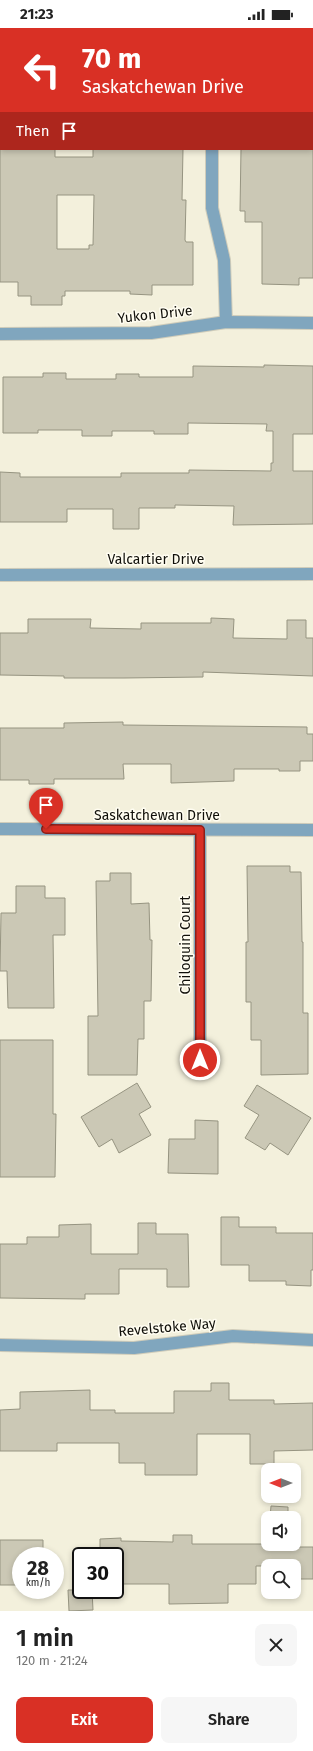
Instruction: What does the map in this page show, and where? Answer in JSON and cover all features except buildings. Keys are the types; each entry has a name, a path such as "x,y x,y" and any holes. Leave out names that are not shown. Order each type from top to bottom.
{"street":[{"path":"212,150 212,208 224,260 226,322"},
{"name":"Yukon Drive","path":"0,334 151,333 226,322 313,323"},
{"name":"Valcartier Drive","path":"0,575 313,574"},
{"name":"Saskatchewan Drive","path":"0,829 313,830"},
{"name":"Chiloquin Court","path":"200,830 200,1060"},
{"name":"Revelstoke Way","path":"0,1345 134,1348 232,1336 313,1340"}],"route":[{"path":"46,829 200,830 200,1060"}]}
